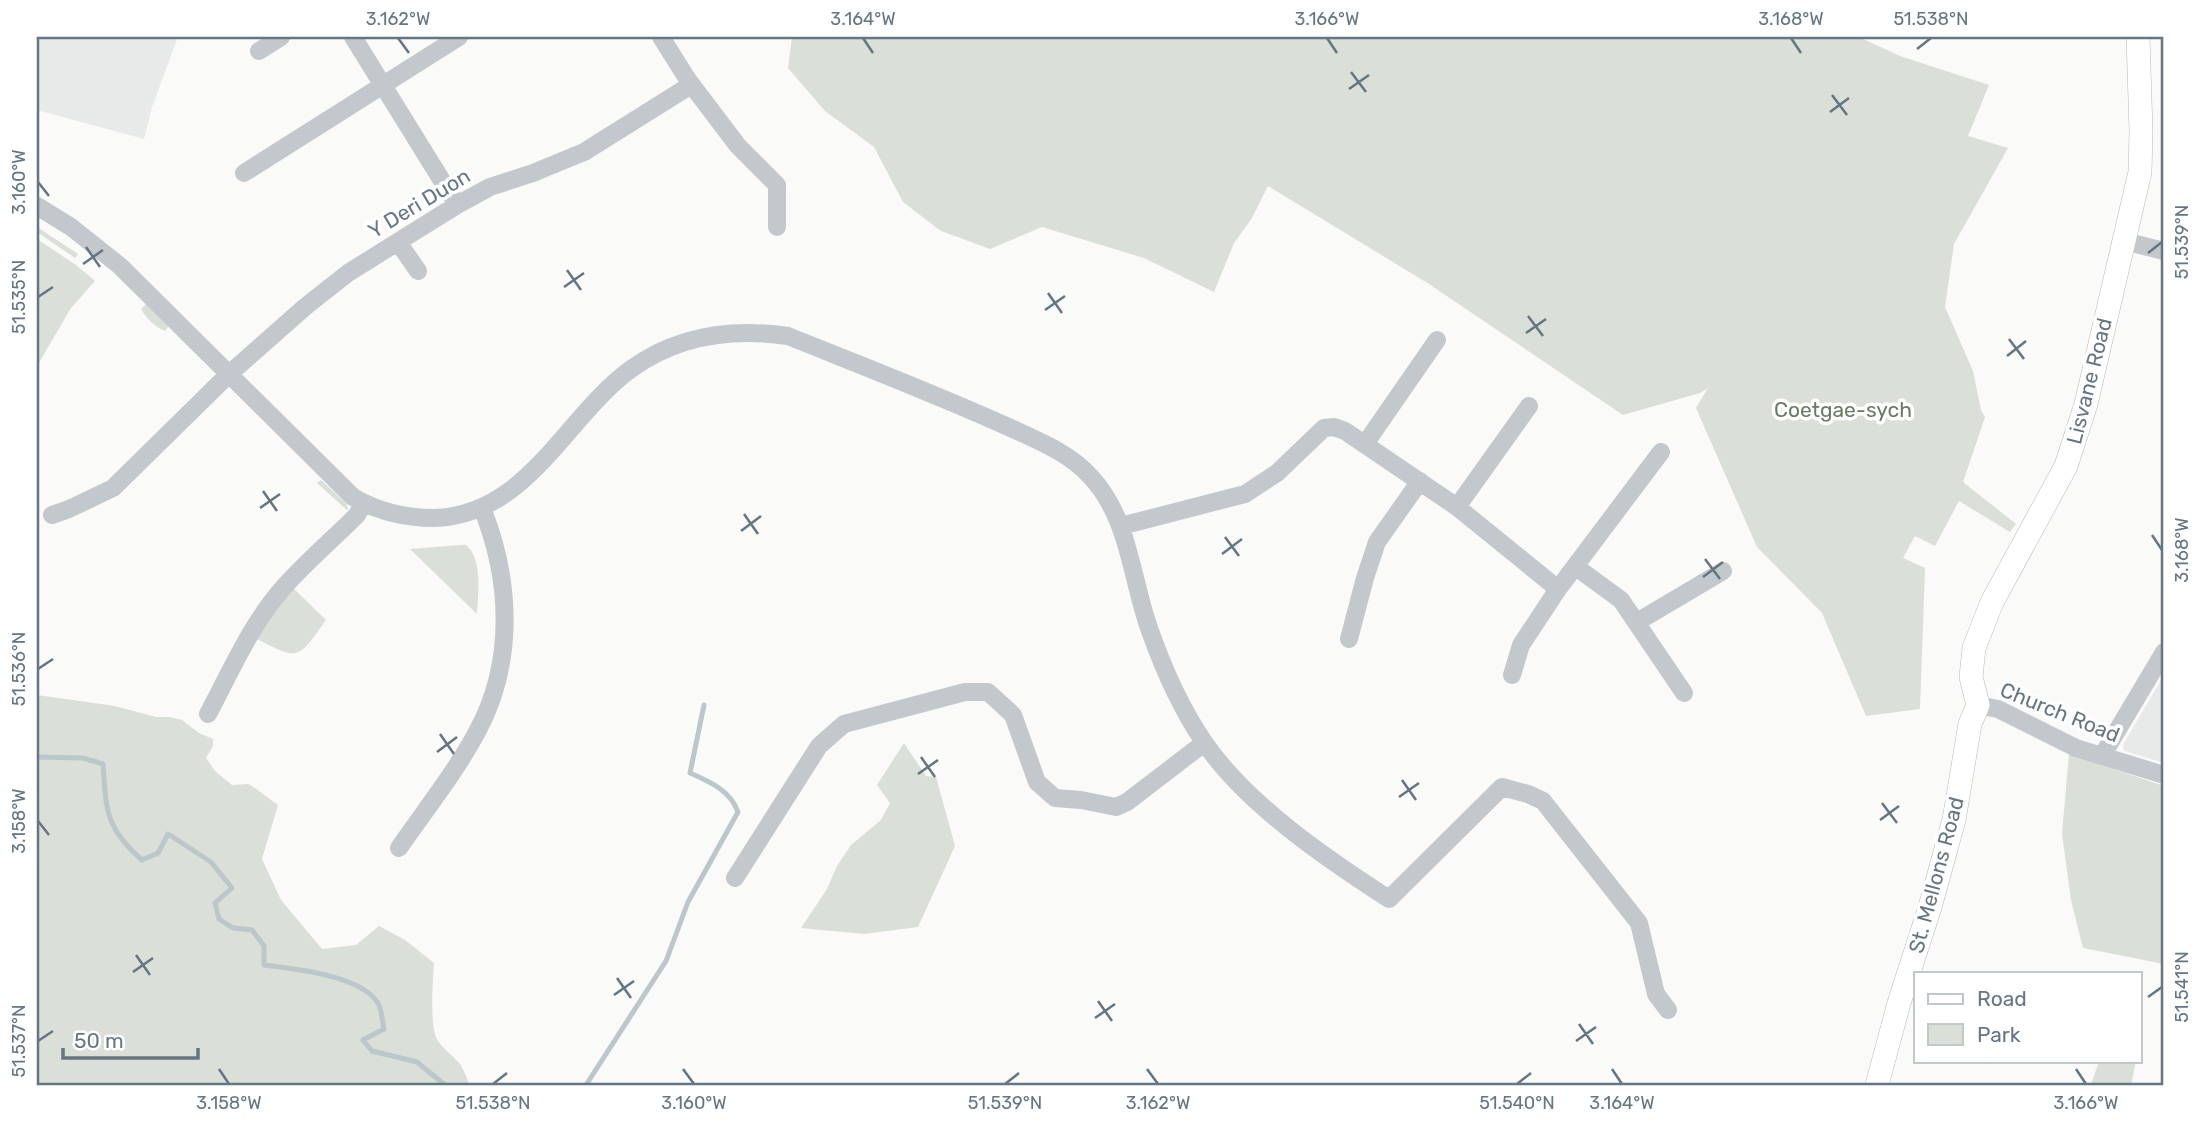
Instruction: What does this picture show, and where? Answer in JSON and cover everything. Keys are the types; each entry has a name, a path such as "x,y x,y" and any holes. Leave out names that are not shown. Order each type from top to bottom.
{"main road":[{"name":"Lisvane Road","path":"1978,705 1971,677 1974,648 1992,602 2054,491 2075,443 2124,241 2141,158 2138,37"},
{"name":"St. Mellons Road","path":"1878,1085 1899,1003 1945,857 1970,724 1978,705"}],"street":[{"path":"259,51 281,37"},
{"path":"353,37 457,205"},
{"path":"244,173 459,37"},
{"path":"661,37 691,85 738,146 776,185 777,227"},
{"name":"Y Deri Duon","path":"52,515 113,488 229,375 328,288 457,205 490,187 584,152 691,85"},
{"path":"37,206 71,227 120,266 337,482 363,503 400,516 440,517 481,508 495,502 513,489 612,385 632,369 660,352 688,341 722,333 755,332 788,336 974,411 1062,453 1101,488 1121,526 1148,626 1168,679 1204,743 1227,771 1314,849 1389,900 1502,787 1543,801 1639,923 1656,993 1668,1010"},
{"path":"2124,241 2164,251"},
{"path":"398,242 418,271"},
{"path":"1365,444 1437,341"},
{"path":"1457,507 1529,406"},
{"path":"1121,526 1245,494 1277,473 1324,428 1334,427 1346,431 1457,507 1558,589"},
{"path":"1512,675 1521,645 1558,589 1661,452"},
{"path":"1349,639 1364,578 1377,542 1420,481"},
{"path":"208,714 272,602 357,514 363,503"},
{"path":"399,848 478,729 495,690 505,629 503,588 498,556 481,508"},
{"path":"1576,567 1621,600 1684,693"},
{"path":"1637,622 1723,571"},
{"path":"2102,756 2164,652"},
{"path":"734,878 819,746 844,724 965,692 988,692 1013,715 1037,782 1055,798 1116,807 1127,802 1204,743"},
{"name":"Church Road","path":"1978,705 1998,709 2057,739 2102,756 2164,775"}],"shaded area":[{"path":"37,37 178,37 152,107 144,139 37,110"},
{"path":"2164,675 2164,763 2125,751 2123,748"}],"green space":[{"name":"Coetgae-sych","path":"792,37 1859,37 1900,56 1989,85 1968,136 2008,148 1954,244 1945,307 1973,371 1981,410 1985,417 1963,482 2016,524 2010,532 1959,501 1935,546 1915,536 1903,558 1925,568 1920,709 1866,716 1822,613 1757,547 1696,408 1708,388 1700,393 1623,415 1429,284 1268,186 1252,218 1234,243 1214,292 1144,258 1042,227 990,249 941,231 903,202 874,147 825,111 788,68"},
{"path":"37,227 78,254 75,258 37,232"},
{"path":"37,239 95,281 71,308 37,366"},
{"path":"146,304 169,326 165,331 154,325 143,312 141,309"},
{"path":"321,480 347,504 348,511 317,483"},
{"path":"466,545 477,568 477,614 410,549"},
{"path":"292,587 326,620 309,643 296,653 281,651 255,638"},
{"path":"37,695 115,706 156,717 182,720 199,733 213,739 213,746 206,758 215,771 232,785 249,784 278,805 262,859 281,900 322,949 356,945 379,926 405,940 434,963 432,1004 435,1035 460,1064 469,1085 37,1085"},
{"path":"904,743 926,776 936,777 955,846 918,927 864,934 801,928 827,889 837,866 851,845 881,820 890,803 877,785"},
{"path":"2069,754 2164,786 2164,964 2083,948 2071,900 2062,834"},
{"path":"2099,1062 2136,1062 2131,1085 2091,1085"}],"waterway":[{"path":"586,1085 666,961 688,902 738,812 725,792 690,773 704,705"},
{"path":"37,757 83,758 103,764 110,817 130,849 142,860 158,853 168,834 211,862 232,888 215,903 219,919 233,928 252,930 264,946 264,965 326,975 369,993 378,1003 384,1029 363,1040 372,1051 417,1062 445,1085"}]}
